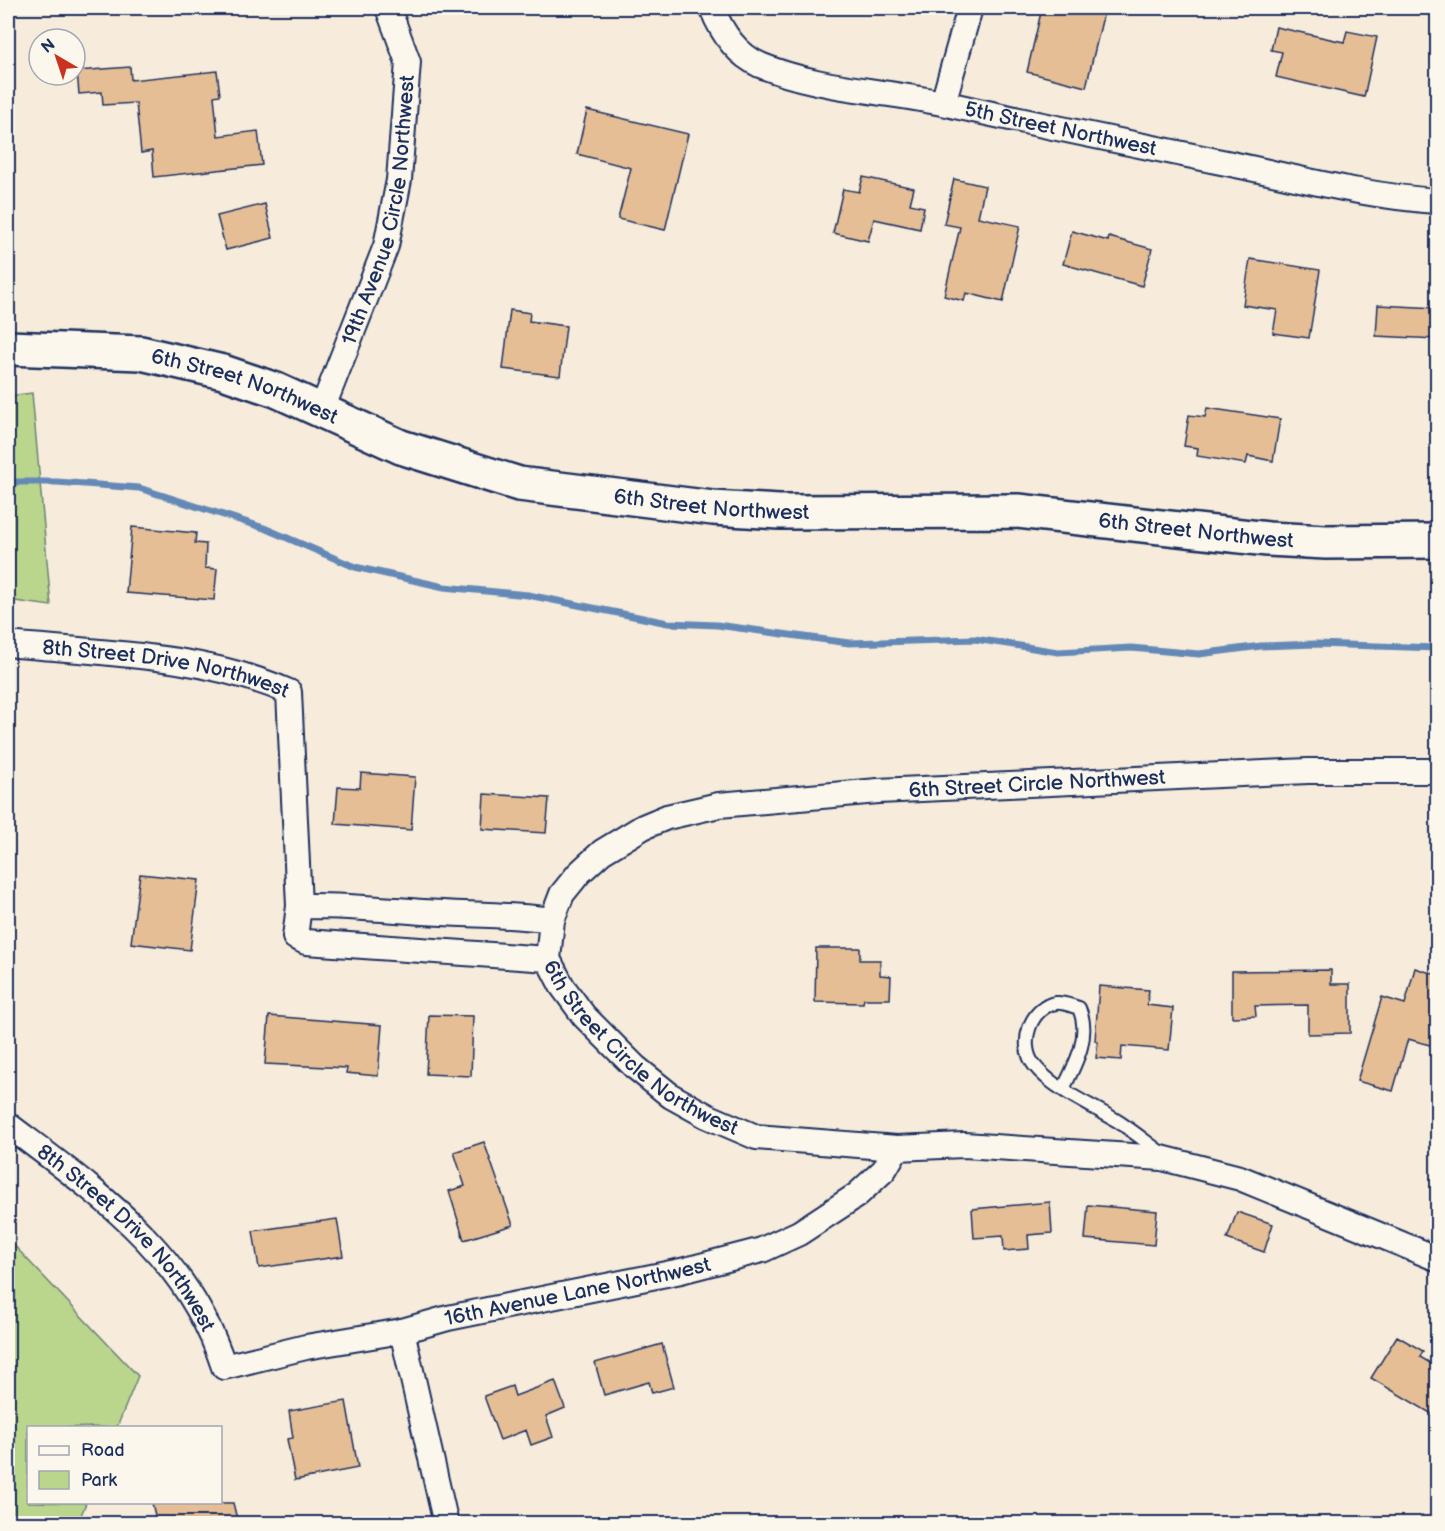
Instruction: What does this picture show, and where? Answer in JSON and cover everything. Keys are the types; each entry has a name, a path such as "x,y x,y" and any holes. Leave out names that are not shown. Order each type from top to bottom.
{"street":[{"name":"19th Avenue Circle Northwest","path":"321,412 386,246 399,180 408,62 388,8"},
{"name":"5th Street Northwest","path":"712,8 721,29 738,50 759,64 807,80 943,103 1045,127 1340,187 1413,200 1437,201"},
{"path":"943,103 970,8"},
{"name":"6th Street Northwest","path":"8,348 141,353 223,372 276,390 401,447 519,484 713,508 779,512 1018,512 1269,539 1437,542"},
{"name":"8th Street Drive Northwest","path":"8,644 157,658 257,678 289,692 299,906"},
{"name":"6th Street Circle Northwest","path":"1437,771 1308,771 878,791 719,805 659,820 602,852 579,873 562,894 552,921 548,959 562,986 584,1016 610,1044 671,1095 707,1116 756,1137 797,1143 897,1148 964,1144 1172,1161 1240,1178 1437,1259"},
{"path":"548,959 306,942 295,937 299,906 347,905 424,912 520,915 552,921"},
{"name":"8th Street Drive Northwest","path":"8,1125 90,1187 153,1244 190,1292 206,1321 224,1367"},
{"name":"16th Avenue Lane Northwest","path":"224,1367 306,1347 402,1331 448,1318 681,1271 762,1250 799,1233 857,1195 884,1170 897,1148"},
{"path":"402,1331 446,1524"}],"lane":[{"path":"1063,1089 1080,1054 1085,1023 1079,1008 1058,1002 1041,1008 1031,1022 1026,1049 1034,1065 1063,1089 1119,1122 1172,1161"}],"green space":[{"path":"32,393 51,606 8,600 8,396"},
{"path":"8,1239 138,1376 117,1426 27,1426 27,1504 86,1504 79,1520 59,1523 8,1523"}],"building":[{"path":"1042,8 1105,8 1086,87 1027,72"},
{"path":"1276,27 1344,42 1347,31 1377,37 1364,97 1276,77 1282,52 1271,50"},
{"path":"130,67 131,80 217,71 220,95 214,96 218,136 258,131 262,165 154,177 152,151 141,153 136,103 103,105 102,92 79,94 78,87 87,87 87,70"},
{"path":"587,110 688,134 665,230 618,219 631,168 577,154"},
{"path":"863,177 914,188 910,204 924,207 920,229 874,219 868,241 833,233 843,189 859,192"},
{"path":"954,179 985,186 978,217 1020,226 1003,302 966,293 964,301 944,296 960,227 944,224"},
{"path":"265,204 273,238 226,250 217,216"},
{"path":"1072,231 1108,241 1109,237 1152,249 1142,286 1063,264"},
{"path":"1250,259 1320,270 1309,338 1273,333 1277,310 1243,305"},
{"path":"1378,305 1437,308 1437,339 1376,336"},
{"path":"510,310 530,313 529,321 566,326 560,376 503,369"},
{"path":"1207,408 1280,419 1273,461 1248,456 1246,464 1197,456 1198,448 1184,446 1189,415 1205,417"},
{"path":"132,527 196,533 195,543 206,544 205,568 217,569 214,600 126,593"},
{"path":"361,773 415,777 411,830 335,824 338,787 360,788"},
{"path":"484,794 549,798 546,833 482,829"},
{"path":"140,874 199,880 190,950 131,943"},
{"path":"816,948 860,948 860,960 880,960 880,975 891,976 890,999 864,999 863,1003 815,1002"},
{"path":"1415,968 1437,975 1437,1047 1408,1039 1393,1091 1357,1081 1382,997 1405,1004"},
{"path":"1331,970 1331,984 1350,984 1350,1033 1308,1034 1308,1005 1255,1006 1256,1016 1232,1017 1232,971"},
{"path":"1099,986 1149,990 1147,1005 1173,1008 1169,1050 1122,1046 1121,1060 1096,1058"},
{"path":"429,1015 473,1016 471,1076 426,1074"},
{"path":"269,1016 382,1025 378,1076 346,1073 347,1068 265,1064"},
{"path":"484,1142 513,1225 464,1240 449,1191 465,1186 454,1152"},
{"path":"1050,1202 1052,1233 1028,1235 1029,1249 1004,1251 1003,1236 974,1238 972,1209"},
{"path":"1088,1205 1157,1211 1154,1245 1085,1239"},
{"path":"1237,1212 1273,1224 1264,1252 1227,1239"},
{"path":"337,1219 343,1256 259,1268 253,1231"},
{"path":"1397,1336 1423,1351 1420,1357 1437,1367 1437,1417 1371,1378"},
{"path":"662,1344 674,1387 652,1393 649,1382 604,1395 595,1363"},
{"path":"555,1381 565,1408 546,1416 553,1437 531,1445 526,1430 500,1440 484,1396 512,1386 515,1396"},
{"path":"346,1401 358,1468 295,1480 287,1439 293,1438 289,1411"},
{"path":"233,1503 237,1519 214,1524 157,1524 152,1504"}],"waterway":[{"path":"8,482 57,482 139,488 264,528 355,567 444,587 528,595 668,623 717,625 849,643 975,639 1058,652 1131,648 1199,654 1261,646 1315,644 1438,648"}]}
